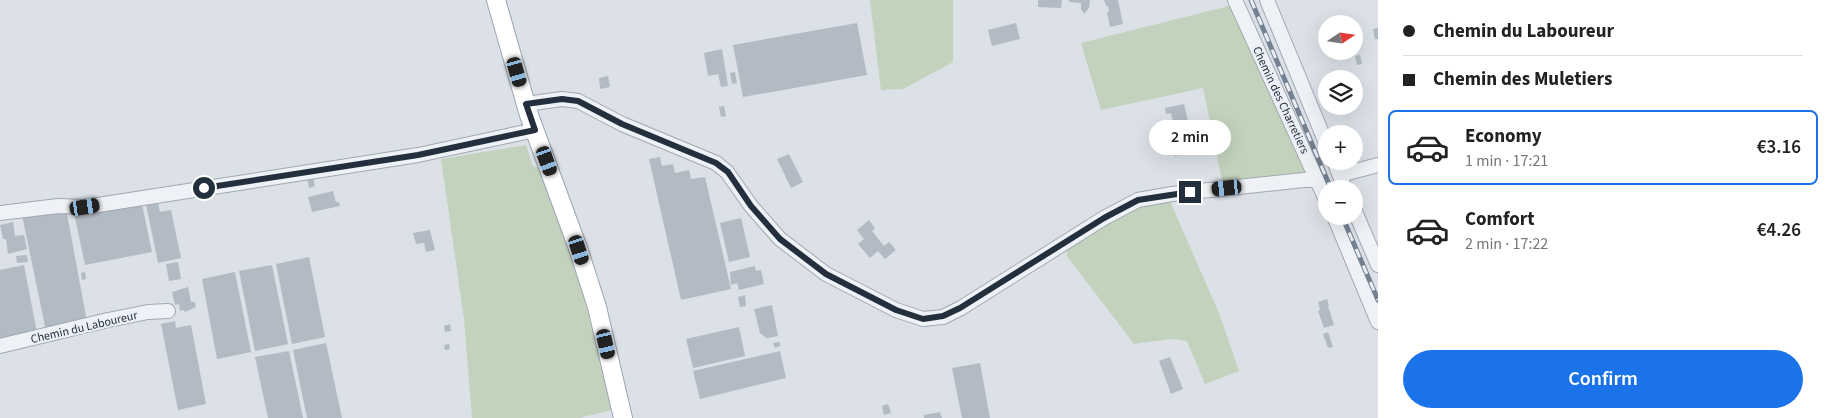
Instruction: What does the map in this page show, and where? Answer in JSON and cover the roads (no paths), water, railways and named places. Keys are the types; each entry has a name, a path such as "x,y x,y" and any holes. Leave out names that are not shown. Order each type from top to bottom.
{"main road":[{"path":"496,0 526,104 598,307 623,418"}],"street":[{"name":"Chemin des Charretiers","path":"1235,0 1317,180"},
{"path":"1267,0 1319,125"},
{"path":"526,104 562,99 578,101 622,124 716,163 728,172 751,206 780,239 826,274 896,310 923,319 943,316 960,308 1104,218 1138,200 1172,194 1317,180"},
{"path":"0,213 58,206 85,207 418,155 535,130"},
{"path":"1340,175 1378,165"},
{"path":"1338,170 1342,180"},
{"path":"1338,225 1378,322"},
{"path":"1361,225 1378,265"},
{"name":"Chemin du Laboureur","path":"0,346 108,320 148,312 168,311"}],"railway":[{"path":"1251,0 1327,180"},
{"path":"1346,225 1378,300"}]}
